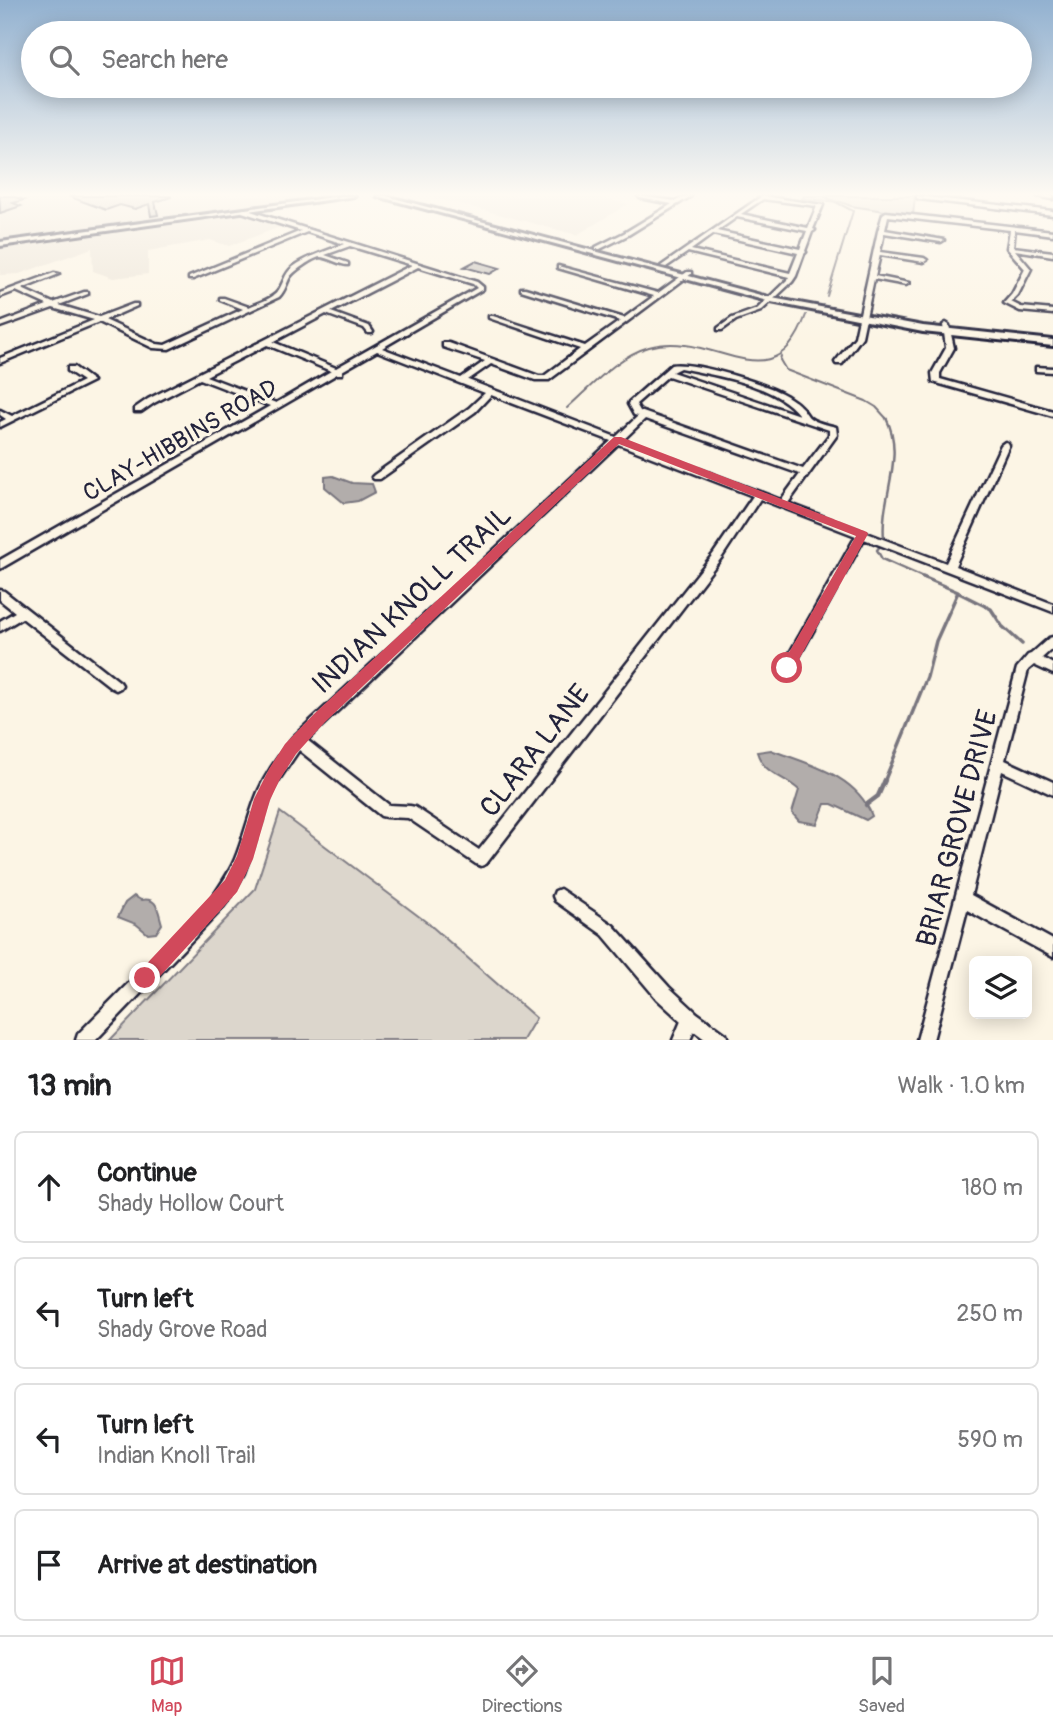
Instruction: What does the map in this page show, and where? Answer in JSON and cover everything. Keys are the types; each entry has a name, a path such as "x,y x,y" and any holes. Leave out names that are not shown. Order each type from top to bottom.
{"main road":[{"path":"567,245 774,298 862,316 1053,343"},
{"path":"583,245 664,266 686,275"},
{"path":"616,259 652,267 664,266"},
{"path":"947,329 1053,335"}],"street":[{"path":"191,278 273,245"},
{"path":"17,289 52,305 100,320 162,348 283,291 286,277 297,267 348,245"},
{"path":"351,245 418,265"},
{"path":"603,249 607,245"},
{"path":"603,249 613,245"},
{"path":"664,266 694,245"},
{"path":"769,245 803,252"},
{"path":"720,329 734,318 759,310 774,298 793,276 806,245"},
{"path":"838,362 858,337 878,245"},
{"path":"1011,245 1010,248 1028,269 1015,295 1007,303 1028,310 1053,312"},
{"path":"1010,248 1053,254"},
{"path":"686,250 793,276"},
{"path":"876,253 925,260"},
{"path":"322,256 346,264"},
{"path":"138,410 418,265"},
{"name":"CLAY-HIBBINS ROAD","path":"0,565 481,288 475,283 418,265"},
{"path":"561,267 658,295"},
{"path":"0,295 56,274"},
{"path":"446,345 542,379 686,275"},
{"path":"871,277 906,283"},
{"path":"523,289 624,320"},
{"path":"0,325 86,293"},
{"path":"222,299 249,309"},
{"path":"0,361 135,305"},
{"path":"326,312 367,327 370,332"},
{"path":"491,317 586,348"},
{"path":"947,329 950,348 936,373 936,380 1053,414"},
{"path":"267,342 339,372"},
{"path":"379,349 1053,608"},
{"path":"463,380 490,361"},
{"path":"805,473 644,415 635,411 632,404 674,367 680,366 753,385 790,402 806,419"},
{"path":"0,425 89,381 71,369"},
{"path":"1039,369 1053,370"},
{"path":"667,373 834,429 835,433 783,503"},
{"path":"200,376 278,406"},
{"path":"377,477 472,410 491,391"},
{"path":"0,412 12,419"},
{"name":"INDIAN KNOLL TRAIL","path":"83,1040 201,921 231,886 245,859 262,799 274,774 298,741 644,415"},
{"path":"949,568 1005,445"},
{"name":"CLARA LANE","path":"298,741 386,811 410,812 481,859 719,555 759,494"},
{"path":"787,668 862,534"},
{"path":"0,594 116,685"},
{"path":"0,627 22,613"},
{"name":"BRIAR GROVE DRIVE","path":"925,1040 1023,668 1053,641"},
{"path":"1032,658 1053,669"},
{"path":"999,763 1053,789"},
{"path":"560,896 608,930 663,993 691,1019 720,1040"},
{"path":"962,899 1053,949"},
{"path":"681,1040 691,1019"}],"shaded area":[{"path":"32,245 184,245 148,251 148,274 113,278 93,271 92,248 19,274 0,275 0,249"},
{"path":"333,476 352,483 372,484 375,492 358,501 344,503 325,487 325,477"},
{"path":"771,750 815,766 843,781 865,802 872,816 866,820 832,804 825,804 817,824 799,821 792,813 799,790 764,766 757,752"},
{"path":"280,812 429,924 536,1018 523,1040 110,1040 255,889"},
{"path":"134,896 141,900 151,900 156,906 162,924 156,933 148,934 136,924 118,917 125,903"}],"building":[{"path":"475,261 500,268 490,274 464,267"}],"waterway":[{"path":"827,296 843,245"},
{"path":"567,408 615,365 637,351 673,344 759,361 777,356 792,342 806,315"},
{"path":"781,356 780,360 786,370 866,401 887,419"},
{"path":"884,538 885,508 894,447 886,418"},
{"path":"880,546 877,550 882,559 927,579"},
{"path":"884,782 927,677 936,641 958,592 923,577"},
{"path":"959,593 991,609 1002,626 1022,644"},
{"path":"866,805 878,796 885,780"}],"route":[{"path":"145,978 231,886 245,859 262,799 274,774 291,749 320,718 617,440 862,534 787,668"}]}
